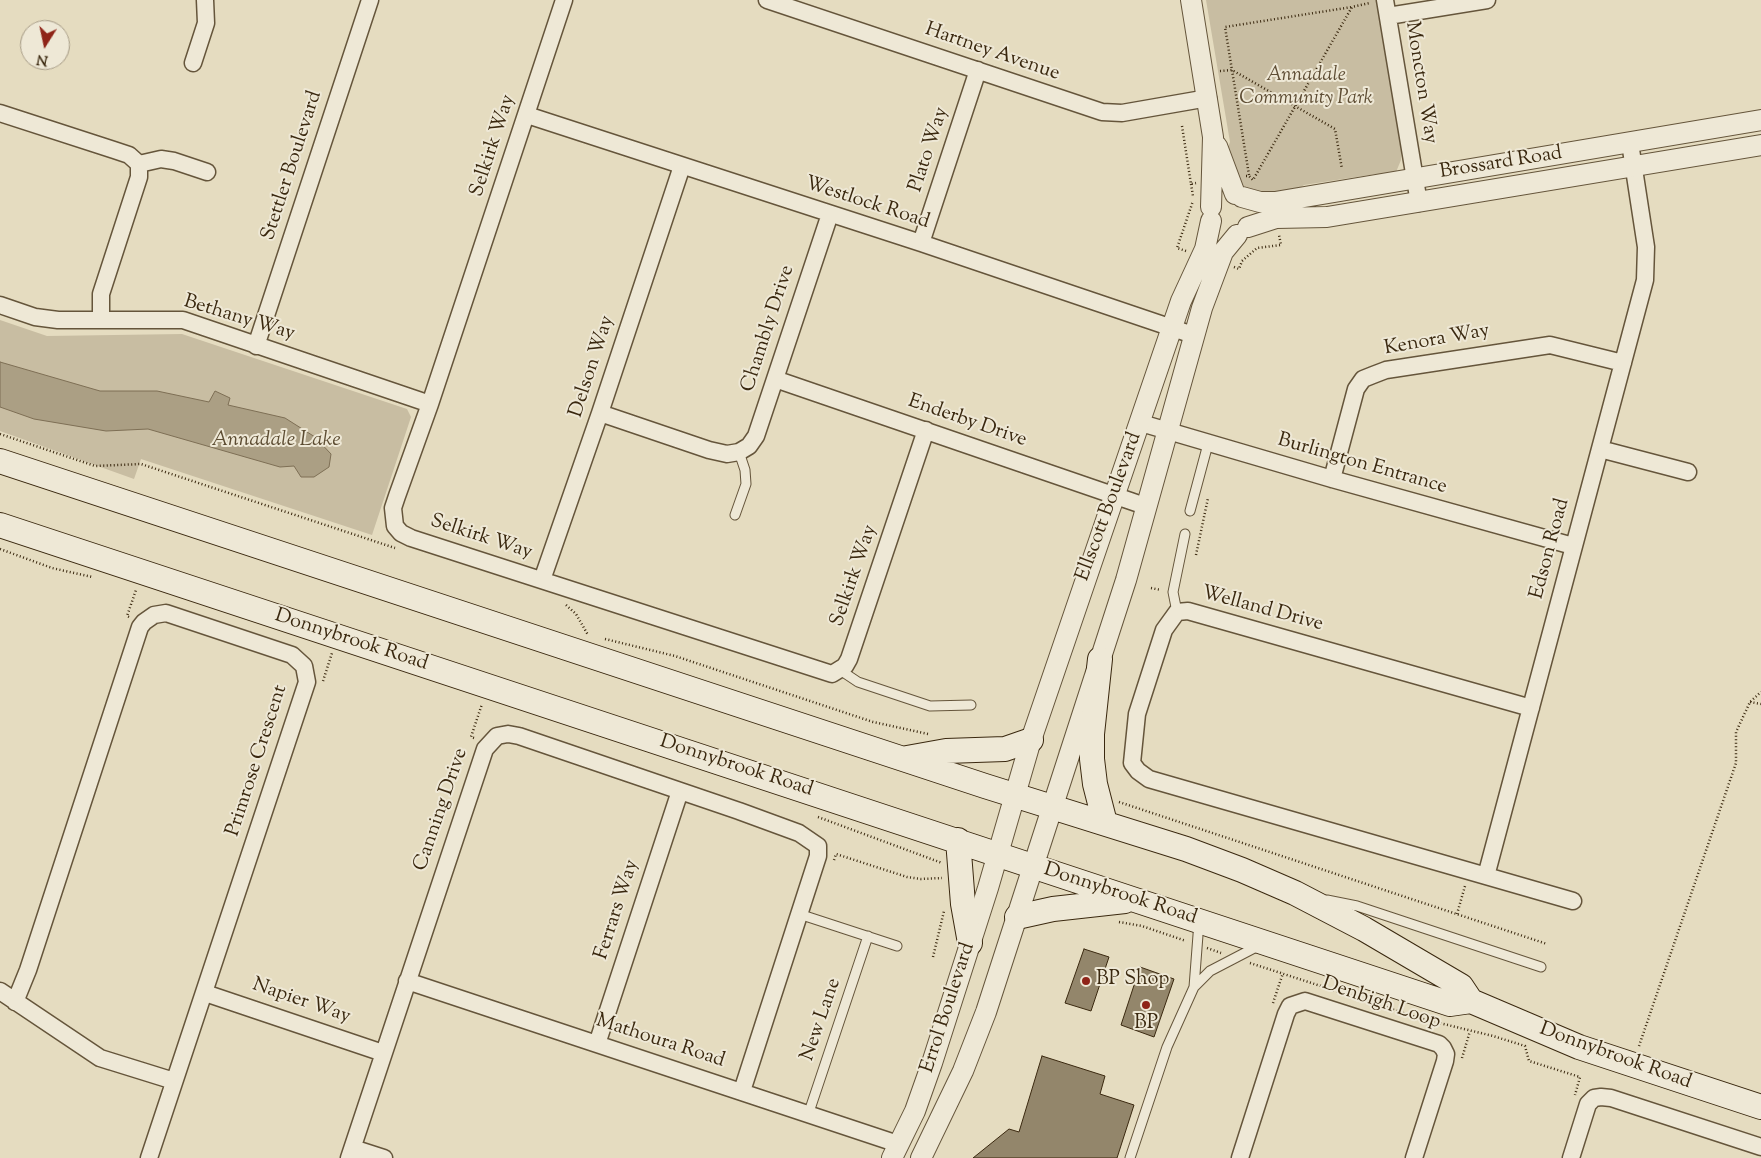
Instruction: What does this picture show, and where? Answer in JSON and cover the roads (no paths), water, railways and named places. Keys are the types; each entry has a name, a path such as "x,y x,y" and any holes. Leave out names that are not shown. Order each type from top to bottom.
{"main road":[{"name":"Donnybrook Road","path":"0,461 1232,866 1295,893 1364,929 1461,986 1472,1001 1579,1047 1761,1107"},
{"name":"Donnybrook Road","path":"0,526 958,840 1450,1004 1472,1001"},
{"path":"1100,658 1092,734 1092,759 1095,784 1105,823"},
{"path":"903,758 946,751 1005,749 1030,740"},
{"path":"958,840 963,904 970,943"},
{"path":"1017,917 1111,901 1137,900"}],"street":[{"path":"193,63 206,23 205,0"},
{"name":"Stettler Boulevard","path":"256,346 370,0"},
{"name":"Selkirk Way","path":"564,0 430,404 393,508 395,526 401,533 411,538 832,674 840,670 849,659 926,430"},
{"name":"Hartney Avenue","path":"767,0 1111,114 1208,98"},
{"path":"1191,0 1214,137 1234,185 1251,208 1252,220 1243,231 1231,236 1218,232 1211,214 1221,196 1234,185"},
{"path":"1386,6 1487,0"},
{"name":"Moncton Way","path":"1386,6 1419,203"},
{"name":"Plato Way","path":"921,243 978,70"},
{"path":"0,113 129,155 139,164 140,177 101,294 101,320"},
{"name":"Westlock Road","path":"527,115 921,243 1193,335"},
{"name":"Brossard Road","path":"1234,185 1260,202 1275,202 1761,120"},
{"name":"Edson Road","path":"1486,876 1645,280 1647,264 1630,143"},
{"name":"Brossard Road","path":"1243,231 1276,218 1327,217 1761,145"},
{"path":"139,164 161,159 174,161 207,172"},
{"name":"Delson Way","path":"542,580 682,166"},
{"name":"Chambly Drive","path":"739,452 748,446 756,436 830,214"},
{"name":"Ellscott Boulevard","path":"1014,795 1030,740 1082,583 1116,495 1172,328 1205,249 1211,214"},
{"name":"Ellscott Boulevard","path":"1033,866 1126,580 1193,335 1223,252 1243,231"},
{"name":"Bethany Way","path":"0,305 43,318 183,320 430,404"},
{"name":"Kenora Way","path":"1332,480 1356,389 1362,379 1386,370 1550,345 1622,363"},
{"name":"Enderby Drive","path":"775,379 1145,506"},
{"path":"600,413 709,450 727,454 739,452"},
{"name":"Burlington Entrance","path":"1141,423 1332,480 1573,546"},
{"path":"1600,450 1688,472"},
{"name":"Welland Drive","path":"1486,876 1149,778 1138,771 1132,764 1137,714 1164,630 1177,612 1188,611 1201,613 1531,708"},
{"name":"Primrose Crescent","path":"15,1002 28,970 140,627 154,614 166,614 292,655 304,666 307,676 205,992 149,1158"},
{"name":"Canning Drive","path":"351,1153 488,742 497,736 508,734 519,736 799,833 818,846 818,856 742,1091"},
{"name":"Ferrars Way","path":"597,1044 680,791"},
{"name":"Errol Boulevard","path":"895,1151 915,1111 998,854 1014,795"},
{"name":"Errol Boulevard","path":"921,1158 963,1071 986,1012 1033,866"},
{"path":"1486,876 1573,901"},
{"name":"Mathoura Road","path":"407,981 742,1091 808,1115 895,1151"},
{"path":"0,991 100,1058 174,1081"},
{"name":"Napier Way","path":"205,992 383,1053"},
{"name":"Denbigh Loop","path":"1240,1158 1286,1014 1290,1006 1305,1001 1439,1044 1443,1048 1446,1054 1445,1061 1414,1158"},
{"path":"1570,1158 1588,1104 1594,1098 1601,1097 1610,1098 1751,1149"},
{"path":"351,1153 384,1158"}],"lane":[{"path":"1190,511 1208,444"},
{"path":"735,515 746,484 745,470 739,452"},
{"path":"1177,612 1173,592 1185,534"},
{"path":"840,670 858,682 930,706 971,705"},
{"name":"Donnybrook Road","path":"1295,893 1356,906 1541,967"},
{"path":"799,914 897,946"},
{"path":"1130,1158 1167,1047 1194,987 1199,921"},
{"name":"New Lane","path":"808,1115 868,936"},
{"path":"1194,987 1210,971 1264,942"}],"water":[{"name":"Annadale Lake","path":"0,362 100,391 157,391 209,402 215,391 230,398 228,405 285,418 315,437 331,454 329,467 314,477 301,477 294,466 280,467 148,429 106,431 34,419 0,407"}],"place":[{"name":"BP Shop","path":"1086,981"},
{"name":"BP","path":"1146,1005"}],"park label":[{"name":"Annadale Community Park","path":"1306,88"}]}
